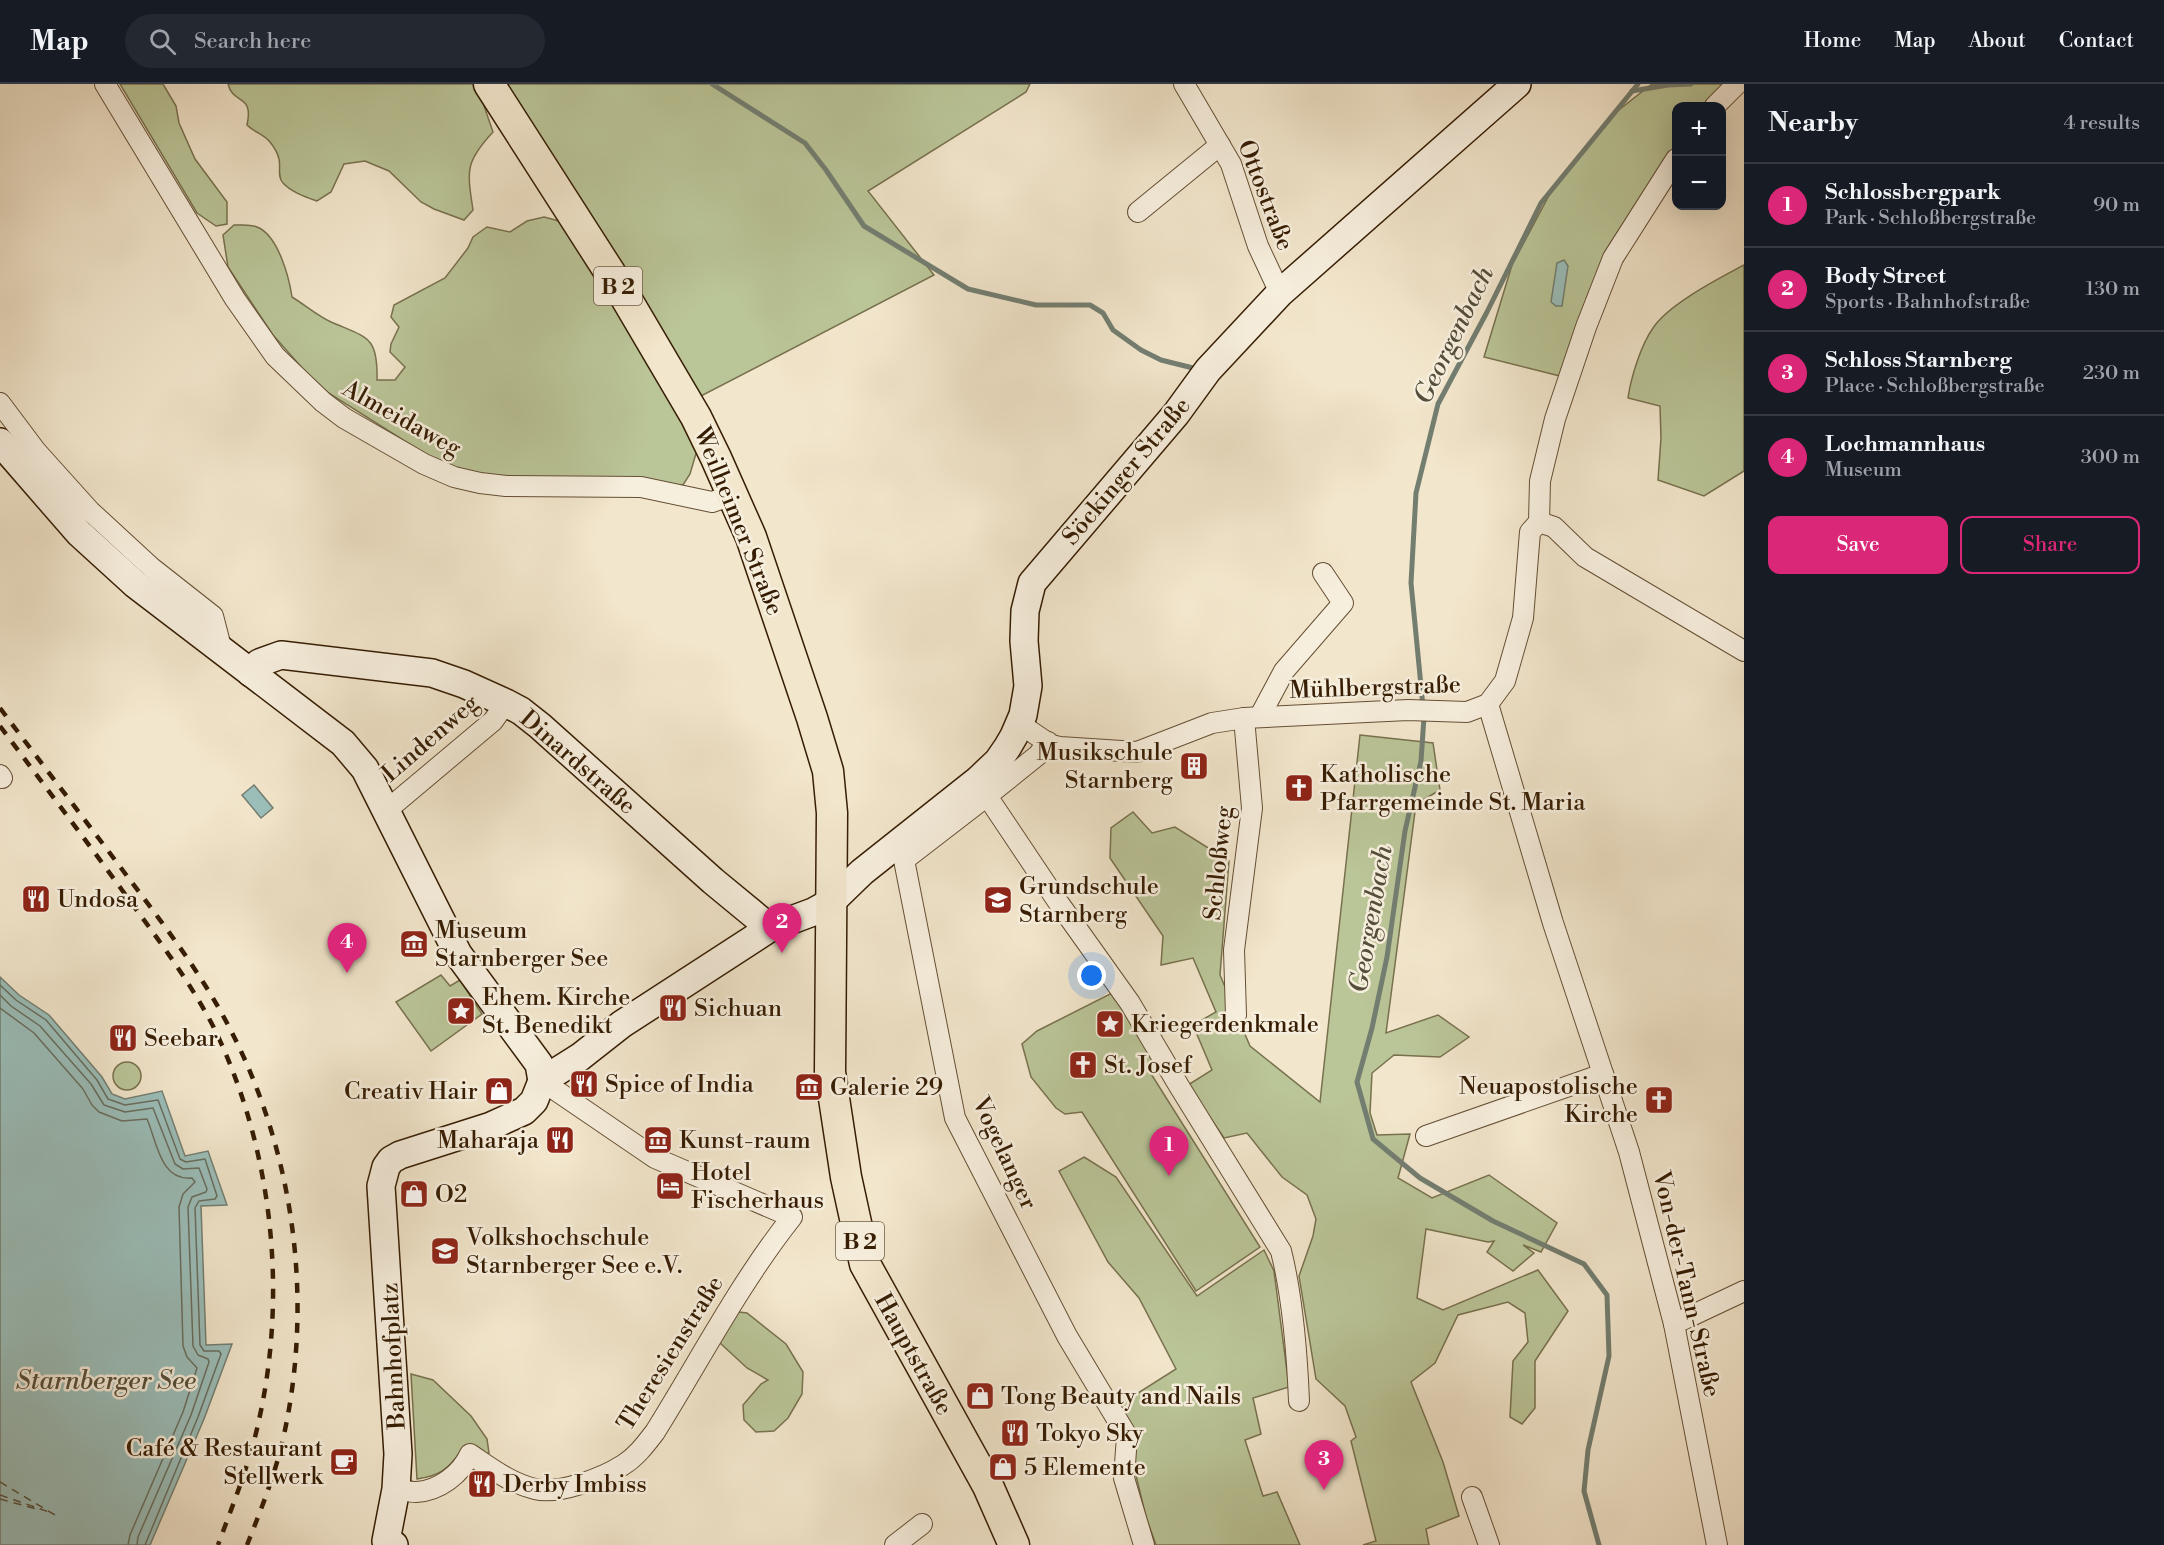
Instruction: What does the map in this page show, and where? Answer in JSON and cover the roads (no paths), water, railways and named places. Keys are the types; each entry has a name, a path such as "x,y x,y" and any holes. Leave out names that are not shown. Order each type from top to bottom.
{"main road":[{"name":"Weilheimer Straße","path":"489,84 623,293 696,417 751,537 828,771 832,813 831,902"},
{"name":"Söckinger Straße","path":"542,1081 580,1057 622,1024 770,928 813,912 831,902 862,872 963,793 991,767 1007,748 1020,724 1026,703 1028,686 1024,611 1032,583 1176,414 1208,370 1280,293 1517,84"},
{"path":"0,441 79,533 135,584 343,743 365,769 452,943 539,1064 542,1081"},
{"name":"Dinardstraße","path":"251,674 259,663 268,658 281,655 293,656 432,673 464,684 506,703 540,726 713,881 770,928"},
{"name":"Hauptstraße","path":"831,902 830,1072 846,1177 865,1264 988,1486 1014,1545"},
{"name":"Bahnhofplatz","path":"388,1544 396,1489 398,1454 381,1186 386,1167 391,1160 400,1155 491,1126 524,1111 534,1101 542,1081"}],"street":[{"name":"Almeidaweg","path":"105,84 230,290 275,356 323,402 344,418 424,464 454,477 480,483 506,486 640,487 712,502 733,495"},
{"name":"Ottostraße","path":"1184,84 1231,164 1268,272 1280,293"},
{"path":"1719,102 1737,84"},
{"path":"1138,212 1220,145"},
{"name":"Mühlbergstraße","path":"1020,724 1060,747 1137,752 1203,726 1252,717 1408,710 1467,712 1488,704 1505,681 1523,618 1530,532 1539,522 1540,481 1555,419 1586,327 1613,258 1672,167"},
{"path":"0,403 36,451 90,511 152,568 213,616 222,651"},
{"path":"1539,522 1554,527 1585,557 1744,651"},
{"path":"1252,717 1284,671 1343,603 1323,573"},
{"name":"Lindenweg","path":"387,810 493,721 506,703"},
{"name":"Von-der-Tann-Straße","path":"1488,704 1553,923 1629,1152 1674,1324 1717,1545"},
{"name":"Schloßweg","path":"1236,1015 1234,950 1252,808 1252,717"},
{"path":"1048,742 1038,755 987,796 1058,902 1130,1003 1281,1251 1298,1367 1299,1401"},
{"name":"Vogelanger","path":"987,796 904,860 955,1118 1067,1336 1127,1436 1124,1478 1144,1545"},
{"path":"1426,1136 1602,1074"},
{"name":"Theresienstraße","path":"396,1489 417,1492 436,1488 459,1472 471,1454 506,1479 537,1490 552,1490 600,1477 631,1459 655,1432 738,1293 766,1250 792,1217 655,1158 542,1081"},
{"path":"1674,1324 1744,1292"},
{"path":"1472,1497 1489,1545"},
{"path":"895,1545 922,1524"}],"water":[{"path":"1564,260 1568,266 1562,306 1556,306 1551,302 1557,263"},
{"path":"254,785 273,808 261,818 242,795"},
{"name":"Starnberger See","path":"0,977 19,995 49,1015 102,1077 112,1094 125,1099 162,1091 185,1156 208,1151 227,1205 201,1206 206,1345 232,1344 204,1419 150,1545 0,1545"}],"waterway":[{"path":"712,84 805,143 864,226 968,289 1036,305 1090,305 1103,313 1113,330 1141,350 1161,360 1193,368"},
{"name":"Georgenbach","path":"1599,1545 1584,1491 1588,1450 1609,1356 1607,1295 1584,1264 1493,1221 1420,1178 1373,1139 1357,1082 1372,1028 1387,957 1405,831 1421,761 1424,717 1411,583 1416,493 1438,404 1541,203 1638,84"},
{"path":"1632,91 1691,84"}],"railway":[{"path":"0,708 155,913 203,982 232,1033 256,1086 274,1141 288,1198 295,1256 298,1314 294,1372 285,1430 269,1488 247,1545"},
{"path":"0,726 146,923 193,991 213,1026 233,1072 249,1120 261,1169 269,1219 273,1270 272,1320 268,1371 259,1420 241,1483 218,1545"}],"place":[{"name":"Musikschule Starnberg","path":"1194,766"},
{"name":"Katholische Pfarrgemeinde St. Maria","path":"1299,788"},
{"name":"Undosa","path":"36,899"},
{"name":"Grundschule Starnberg","path":"998,900"},
{"name":"Museum Starnberger See","path":"414,944"},
{"name":"Body Street","path":"782,953"},
{"name":"Lochmannhaus","path":"347,973"},
{"name":"Sichuan","path":"673,1008"},
{"name":"Ehem. Kirche St. Benedikt","path":"461,1011"},
{"name":"Kriegerdenkmale","path":"1110,1024"},
{"name":"Seebar","path":"123,1038"},
{"name":"St. Josef","path":"1083,1065"},
{"name":"Spice of India","path":"584,1084"},
{"name":"Galerie 29","path":"809,1087"},
{"name":"Creativ Hair","path":"499,1091"},
{"name":"Neuapostolische Kirche","path":"1659,1100"},
{"name":"Maharaja","path":"560,1140"},
{"name":"Kunst-raum","path":"658,1140"},
{"name":"Schlossbergpark","path":"1169,1176"},
{"name":"Hotel Fischerhaus","path":"670,1186"},
{"name":"O2","path":"414,1194"},
{"name":"Volkshochschule Starnberger See e.V.","path":"445,1251"},
{"name":"Tong Beauty and Nails","path":"980,1396"},
{"name":"Tokyo Sky","path":"1015,1433"},
{"name":"Café & Restaurant Stellwerk","path":"344,1462"},
{"name":"5 Elemente","path":"1003,1467"},
{"name":"Derby Imbiss","path":"482,1484"},
{"name":"Schloss Starnberg","path":"1324,1490"}]}
